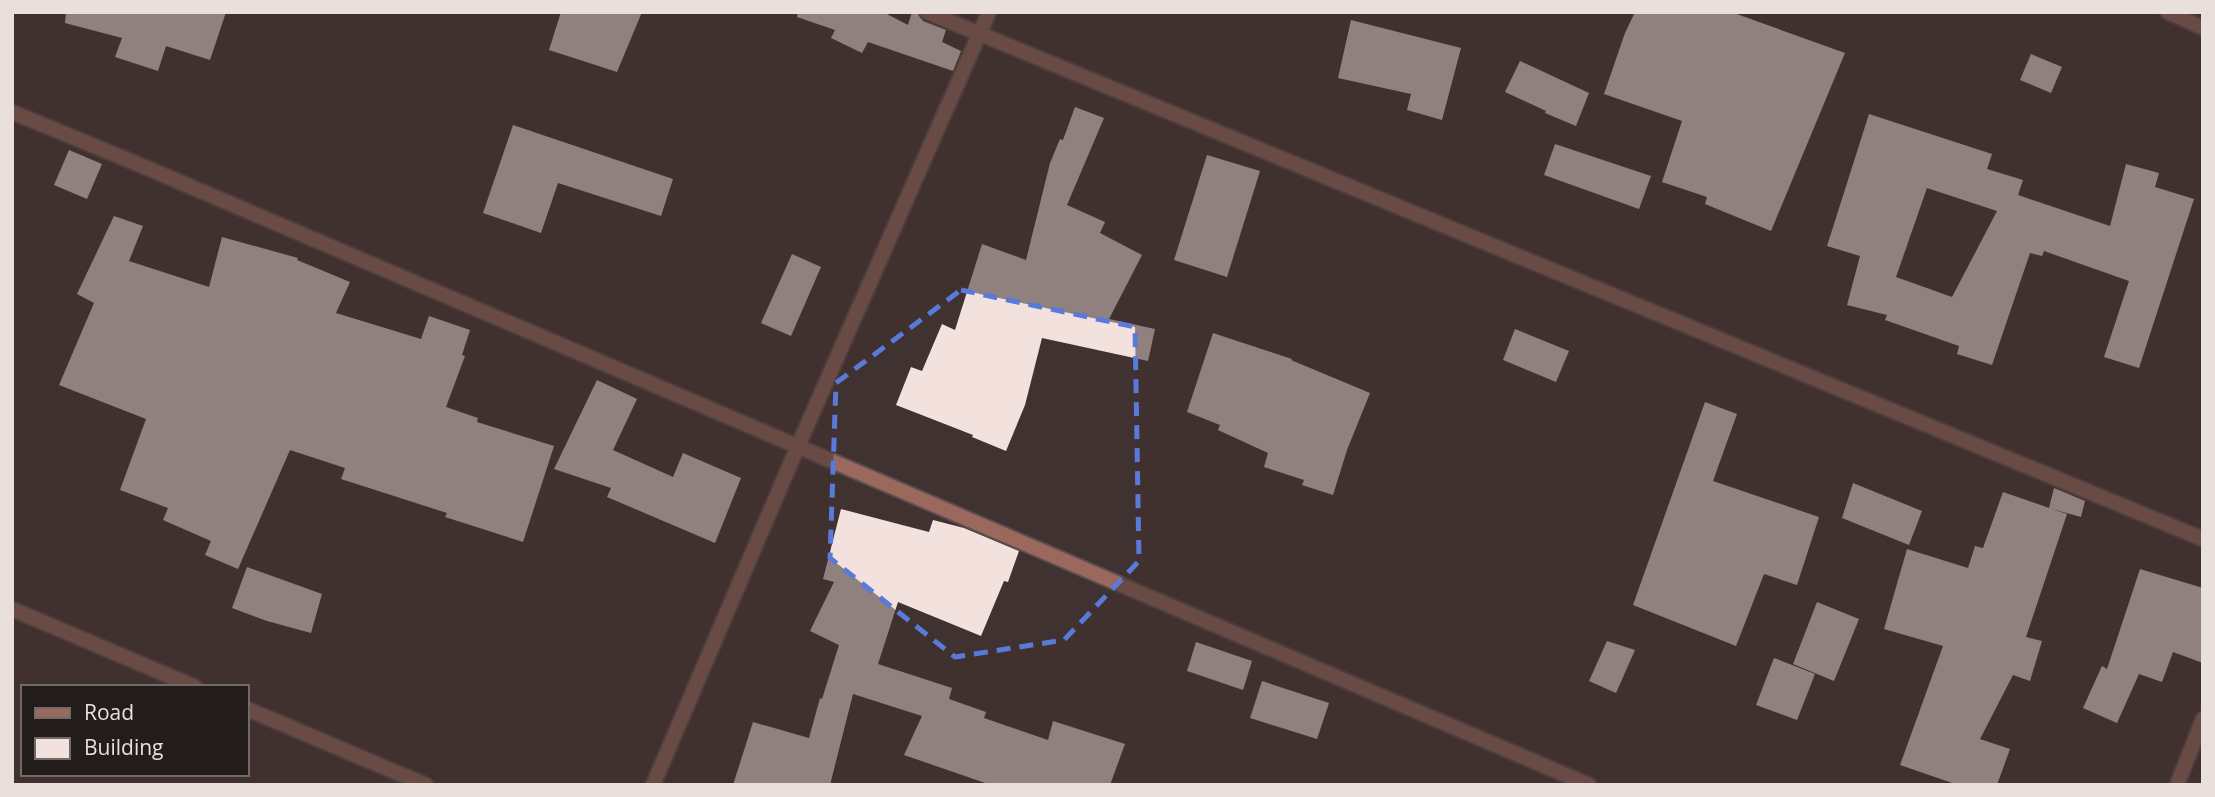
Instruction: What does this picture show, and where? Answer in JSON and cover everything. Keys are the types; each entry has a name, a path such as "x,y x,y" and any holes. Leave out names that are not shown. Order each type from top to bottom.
{"street":[{"path":"927,12 2203,539"},
{"path":"653,785 798,446 989,12"},
{"path":"2168,12 2203,28"},
{"path":"12,112 1589,785"},
{"path":"12,609 190,685"},
{"path":"248,709 426,785"},
{"path":"2176,785 2203,719"}],"highlighted area":[{"path":"961,290 1135,327 1139,561 1064,640 955,657 830,558 836,383"}],"building":[{"path":"66,12 226,12 210,60 166,46 158,71 115,57 122,38 65,23"},
{"path":"561,12 642,12 617,72 549,50"},
{"path":"798,12 883,12 908,25 912,12 918,12 923,21 946,30 942,42 961,51 953,71 868,42 862,53 831,38 835,30 797,17"},
{"path":"1635,12 1731,12 1845,53 1771,231 1705,204 1707,197 1662,182 1682,121 1604,94"},
{"path":"1351,20 1461,48 1442,120 1407,110 1411,94 1338,78"},
{"path":"2031,54 2062,67 2051,93 2020,80"},
{"path":"1520,61 1589,93 1576,126 1505,92"},
{"path":"1075,107 1104,118 1067,205 1105,222 1100,233 1142,255 1109,319 1155,329 1148,361 1042,338 1025,405 1006,451 896,405 911,367 922,371 942,324 955,330 982,244 1026,260 1050,163 1060,139 1063,140"},
{"path":"1869,114 1992,154 1987,169 2023,180 2018,195 2110,226 2126,164 2159,173 2155,187 2194,199 2139,368 2104,357 2129,281 2044,251 2042,256 2030,253 1992,365 1957,354 1959,346 1885,320 1887,315 1847,305 1860,256 1827,246","holes":["1927,188 1997,211 1952,297 1896,277"]},
{"path":"513,125 673,179 661,216 558,183 541,233 483,213"},
{"path":"1555,144 1651,176 1639,209 1544,175"},
{"path":"69,150 102,164 87,199 54,185"},
{"path":"1207,155 1260,171 1227,277 1174,260"},
{"path":"114,216 143,226 129,261 209,287 222,237 298,258 297,260 350,282 336,313 421,339 429,316 470,330 462,355 465,356 446,407 478,418 477,422 554,446 523,542 445,517 447,513 341,479 345,468 290,450 238,569 205,555 211,541 163,520 168,508 120,490 146,419 59,385 94,303 77,294"},
{"path":"792,254 821,267 791,336 761,323"},
{"path":"1515,329 1569,351 1556,382 1503,360"},
{"path":"1213,333 1292,359 1370,393 1347,450 1333,495 1302,485 1304,480 1264,467 1268,453 1218,430 1220,425 1187,412"},
{"path":"597,380 637,399 613,450 673,477 683,453 741,478 715,543 607,497 611,488 554,469"},
{"path":"1705,402 1737,414 1713,481 1819,517 1797,585 1764,574 1736,646 1633,605"},
{"path":"1853,483 1922,511 1909,545 1842,518"},
{"path":"2054,488 2085,501 2081,517 2052,509 2067,514 2026,637 2042,641 2030,681 2013,675 1980,739 2010,749 1997,785 1958,785 1900,765 1943,646 1884,629 1907,549 1968,568 1975,546 1983,548 2003,492 2049,508"},
{"path":"841,509 929,532 933,520 964,528 1019,551 1008,582 1004,581 981,636 898,602 878,664 952,688 949,699 986,712 984,718 1048,740 1053,721 1125,744 1110,785 991,785 904,755 922,716 853,694 830,785 733,785 753,722 809,738 839,645 810,631 834,582 823,579"},
{"path":"247,567 322,594 311,633 232,608"},
{"path":"2140,569 2203,588 2203,663 2173,652 2162,682 2139,674 2117,723 2083,708 2102,666 2107,669"},
{"path":"1817,602 1859,619 1834,681 1793,664"},
{"path":"1607,641 1635,650 1616,693 1589,681"},
{"path":"1196,642 1252,661 1243,690 1187,671"},
{"path":"1774,658 1815,674 1797,720 1756,705"},
{"path":"1262,681 1329,703 1317,739 1250,718"}]}
